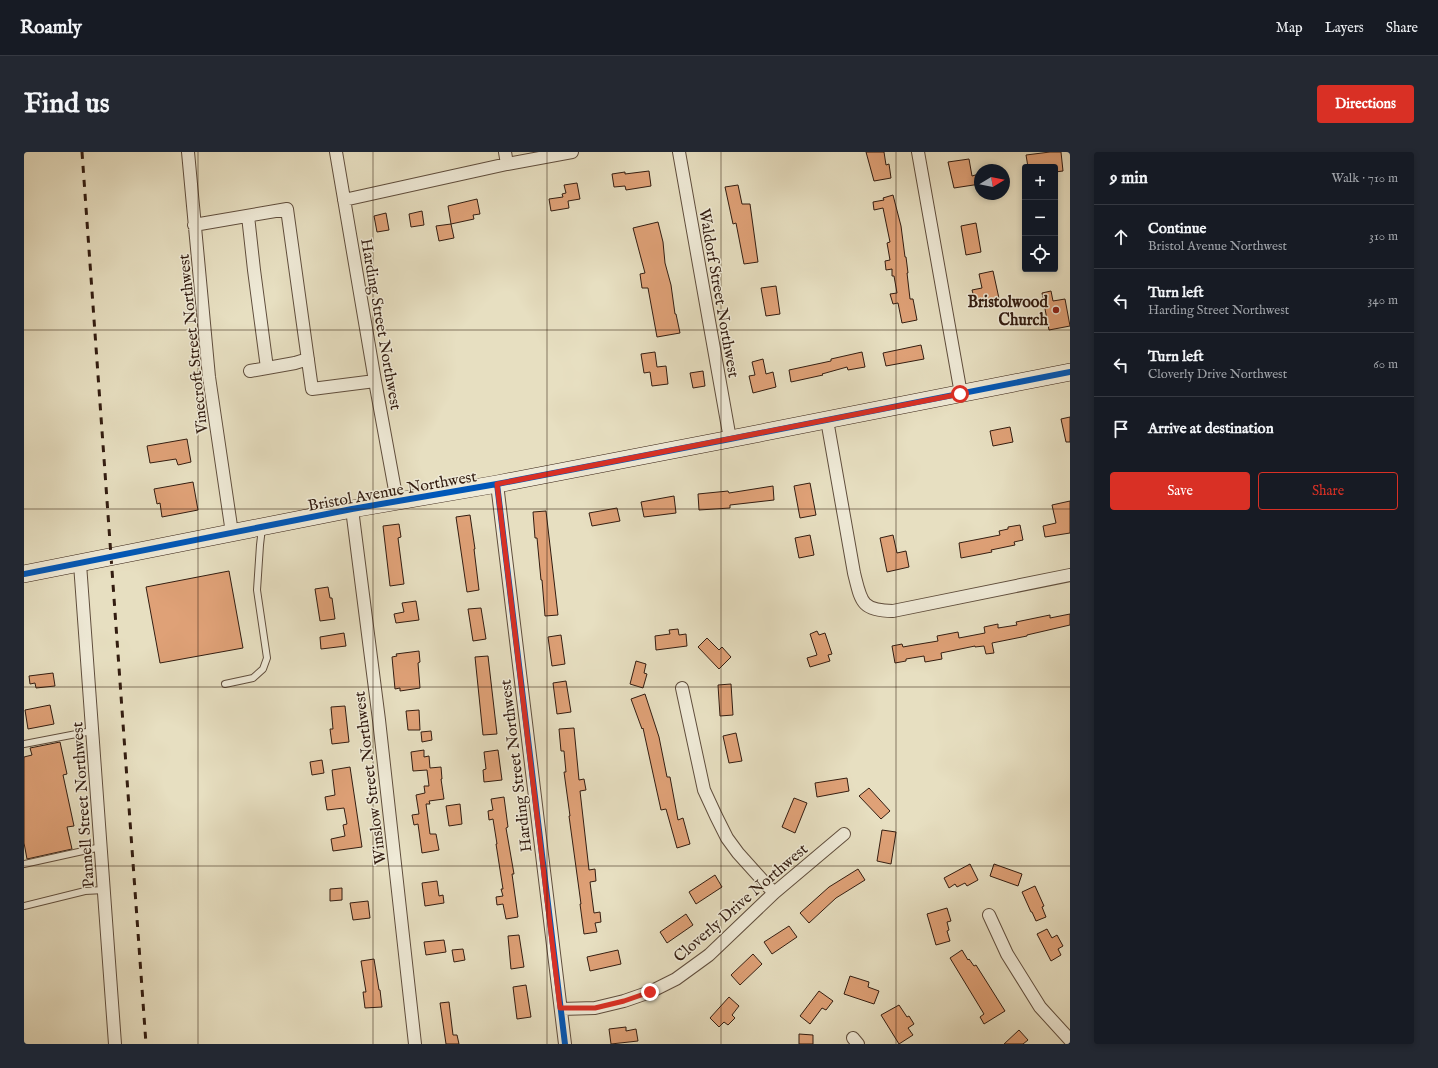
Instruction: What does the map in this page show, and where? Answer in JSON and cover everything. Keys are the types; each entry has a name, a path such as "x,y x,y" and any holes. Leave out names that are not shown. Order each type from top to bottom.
{"street":[{"name":"Vinecroft Street Northwest","path":"188,152 209,377 232,533"},
{"name":"Harding Street Northwest","path":"336,152 375,382 398,501"},
{"path":"505,152 508,164"},
{"path":"344,200 508,164 572,152"},
{"name":"Waldorf Street Northwest","path":"679,152 730,439"},
{"path":"918,152 960,394"},
{"path":"194,225 288,209 312,389 375,382"},
{"path":"248,216 267,368"},
{"path":"250,371 308,359"},
{"name":"Bristol Avenue Northwest","path":"24,574 398,501 497,484 1070,372"},
{"path":"827,420 854,573 860,597 868,608 880,611 893,611 1070,575"},
{"name":"Harding Street Northwest","path":"497,484 565,1044"},
{"name":"Winslow Street Northwest","path":"352,510 378,713 415,1044"},
{"name":"Pannell Street Northwest","path":"80,564 115,1044"},
{"path":"682,688 704,790 727,838 738,853 774,893"},
{"name":"Cloverly Drive Northwest","path":"560,1008 595,1008 624,1001 650,992 676,979 709,954 774,893 844,834"},
{"path":"989,916 1007,955 1040,1007 1070,1040"}],"lane":[{"path":"225,684 253,678 264,669 267,658 257,590 260,545 263,527"},
{"path":"24,744 92,731"},
{"path":"24,864 101,847"},
{"path":"24,906 85,891 104,890"}],"building":[{"path":"866,152 884,152 886,165 889,164 891,178 874,181"},
{"path":"1061,152 1063,171 1058,172 1058,164 1028,164 1026,155"},
{"path":"969,159 972,176 974,175 974,185 954,188 948,162"},
{"path":"649,171 651,186 626,190 625,186 614,187 612,174"},
{"path":"577,183 580,199 568,201 569,208 551,211 549,199 563,197 562,194 566,193 564,185"},
{"path":"738,185 742,204 750,204 758,262 744,264 736,223 733,224 725,187"},
{"path":"893,195 901,226 910,299 913,299 917,320 902,323 898,303 893,304 890,294 897,293 894,276 892,276 892,269 886,270 885,261 890,260 887,243 890,242 883,208 874,210 873,202 884,200 883,198"},
{"path":"477,199 480,214 473,215 474,219 451,224 448,206"},
{"path":"422,211 424,225 411,227 409,214"},
{"path":"386,213 389,230 377,232 374,216"},
{"path":"658,222 663,242 665,263 671,285 675,314 680,333 657,337 648,288 642,288 640,274 645,273 633,228"},
{"path":"976,223 981,252 966,255 961,226"},
{"path":"451,224 454,238 439,241 436,226"},
{"path":"993,271 1000,303 983,307 982,300 975,301 972,290 982,288 979,274"},
{"path":"776,286 780,314 766,316 761,288"},
{"name":"Bristolwood Church","path":"1051,291 1053,301 1065,299 1070,326 1049,330 1042,293"},
{"path":"921,345 924,359 886,366 883,353"},
{"path":"655,352 657,367 666,366 668,384 652,386 650,372 644,373 641,354"},
{"path":"862,352 865,367 848,370 847,367 822,374 823,375 791,382 789,370 831,361 831,359"},
{"path":"763,359 766,374 773,372 776,387 753,393 749,376 755,375 752,362"},
{"path":"703,371 705,386 693,388 690,373"},
{"path":"1070,417 1070,442 1066,442 1061,419"},
{"path":"1010,427 1013,442 993,446 990,431"},
{"path":"187,439 191,462 178,465 176,459 150,463 147,446"},
{"path":"193,482 198,510 162,517 160,503 157,504 154,489"},
{"path":"810,483 816,515 800,518 794,486"},
{"path":"773,486 774,500 730,505 730,508 699,510 698,494 728,491 729,493"},
{"path":"674,496 676,513 644,517 641,502"},
{"path":"1070,501 1070,533 1045,537 1043,526 1056,523 1052,505"},
{"path":"617,508 620,521 592,526 589,513"},
{"path":"546,511 558,615 545,616 533,512"},
{"path":"470,515 479,590 467,592 456,517"},
{"path":"399,524 401,537 398,538 404,584 390,586 383,526"},
{"path":"1020,525 1023,540 1014,542 1015,545 991,550 992,552 961,558 959,543 1000,535 999,531 1008,529 1008,527"},
{"path":"810,535 814,555 799,558 795,538"},
{"path":"893,535 897,553 906,551 909,567 887,572 880,538"},
{"path":"229,571 243,648 160,663 146,587"},
{"path":"328,587 330,598 332,598 335,619 320,621 315,589"},
{"path":"416,601 419,620 396,623 394,614 404,612 402,603"},
{"path":"481,608 486,639 473,641 468,609"},
{"path":"1070,614 1070,625 992,643 994,653 986,654 984,646 975,646 941,653 942,659 925,662 924,656 906,659 906,661 895,663 892,646 902,644 903,647 938,641 937,636 958,632 959,638 985,633 984,627 998,624 998,628 1017,625 1016,622 1050,615 1050,618"},
{"path":"678,629 679,635 686,634 687,646 656,650 655,636 670,634 669,630"},
{"path":"817,631 819,635 825,633 832,654 828,655 830,661 810,667 807,658 817,655 810,634"},
{"path":"344,633 346,646 321,649 320,637"},
{"path":"561,635 565,664 552,666 548,637"},
{"path":"707,638 719,650 722,647 731,657 719,669 698,647"},
{"path":"419,651 420,662 418,663 420,688 400,691 400,688 395,689 392,657 397,656 396,654"},
{"path":"488,656 497,734 483,735 475,657"},
{"path":"636,661 646,664 644,673 647,674 643,688 630,684"},
{"path":"53,673 55,686 36,688 35,683 30,684 29,676"},
{"path":"566,681 571,712 557,714 553,683"},
{"path":"731,684 733,715 720,716 718,685"},
{"path":"645,694 659,737 667,777 670,777 678,820 683,818 690,844 677,848 666,809 661,810 643,728 642,729 631,699"},
{"path":"50,705 54,724 28,729 25,710"},
{"path":"345,706 349,742 332,744 330,729 333,729 331,707"},
{"path":"419,710 420,730 408,730 406,711"},
{"path":"574,728 579,780 584,779 586,790 580,791 589,870 595,869 596,881 590,882 594,913 600,912 601,922 595,923 597,932 584,934 564,772 566,772 564,751 561,751 559,729"},
{"path":"431,731 432,740 422,742 421,732"},
{"path":"736,733 742,761 729,763 723,736"},
{"path":"60,742 67,774 63,775 74,826 67,827 72,849 27,859 24,843 24,757 32,755 30,748"},
{"path":"424,750 424,757 429,756 430,768 441,767 444,799 429,801 430,804 426,804 430,834 436,834 439,850 422,853 418,824 414,825 412,815 419,814 416,795 425,793 424,786 429,786 427,770 413,771 411,752"},
{"path":"498,750 502,780 484,782 483,770 486,769 484,752"},
{"path":"322,760 324,773 312,775 310,762"},
{"path":"350,767 362,847 333,851 331,839 345,836 343,825 347,824 344,808 327,810 325,797 335,795 332,770"},
{"path":"847,778 849,791 817,797 815,783"},
{"path":"869,788 890,811 881,819 859,796"},
{"path":"504,797 508,827 506,828 514,874 512,874 518,917 506,919 503,904 497,905 496,897 503,896 501,889 503,889 493,819 489,820 488,811 493,810 491,799"},
{"path":"794,798 807,803 795,833 782,827"},
{"path":"460,804 462,824 449,826 446,806"},
{"path":"882,830 896,832 891,864 877,861"},
{"path":"970,864 978,880 967,886 965,883 957,887 955,884 949,888 944,878"},
{"path":"994,864 1022,874 1018,886 990,876"},
{"path":"858,869 865,880 836,898 809,923 800,913 829,887"},
{"path":"715,875 722,887 696,904 689,892"},
{"path":"437,881 439,896 443,895 444,903 425,906 422,883"},
{"path":"1035,886 1044,906 1042,907 1046,917 1036,921 1022,892"},
{"path":"342,888 342,900 330,901 330,889"},
{"path":"368,901 370,918 353,920 350,903"},
{"path":"947,908 951,921 947,922 949,930 947,931 950,941 936,945 927,914"},
{"path":"686,914 693,925 667,943 660,932"},
{"path":"789,926 797,937 772,954 764,942"},
{"path":"1047,929 1052,938 1057,935 1063,946 1058,949 1061,955 1051,961 1037,934"},
{"path":"519,935 524,967 511,969 508,936"},
{"path":"444,940 446,952 426,955 424,942"},
{"path":"463,949 465,960 454,962 452,950"},
{"path":"618,950 621,964 590,971 587,957"},
{"path":"962,950 968,960 969,959 974,966 976,965 1005,1011 984,1024 980,1017 984,1014 950,958"},
{"path":"753,954 762,964 740,985 731,975"},
{"path":"374,959 382,1007 365,1008 363,992 366,992 361,961"},
{"path":"850,976 869,982 868,987 879,991 874,1004 844,994"},
{"path":"526,985 531,1017 517,1019 513,987"},
{"path":"819,991 833,1001 826,1010 822,1008 810,1024 800,1016"},
{"path":"729,997 739,1006 732,1015 735,1018 728,1025 724,1022 719,1027 710,1018"},
{"path":"449,1002 453,1035 457,1035 459,1044 446,1044 440,1003"},
{"path":"899,1005 914,1024 908,1028 913,1035 899,1044 881,1015"},
{"path":"626,1027 626,1031 636,1029 638,1041 611,1044 609,1029"},
{"path":"1019,1030 1028,1040 1023,1044 1004,1044"},
{"path":"799,1034 813,1035 813,1044 799,1044"}],"railway":[{"path":"82,152 146,1044"}],"cycle path":[{"path":"24,574 352,509 497,484 1070,372"},
{"path":"497,484 565,1044"}],"place":[{"name":"Bristolwood Church","path":"1056,310"}],"route":[{"path":"650,992 624,1001 595,1008 560,1008 497,484 960,394"}]}
